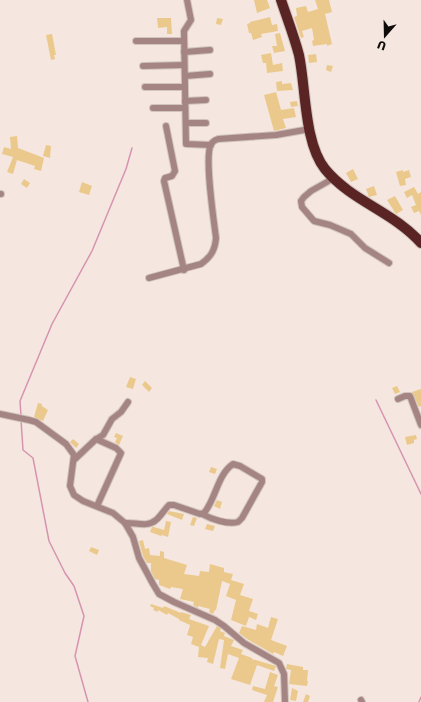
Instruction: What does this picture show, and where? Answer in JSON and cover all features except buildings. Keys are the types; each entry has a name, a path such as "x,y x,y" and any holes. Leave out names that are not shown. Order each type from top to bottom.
{"highway":[{"path":"281,0 299,55 310,129 317,156 325,169 334,178 408,230 421,243"}],"street":[{"path":"187,0 191,20 184,31 186,144 211,145"},
{"path":"136,41 184,41"},
{"path":"184,52 210,50"},
{"path":"143,66 184,65"},
{"path":"185,76 210,74"},
{"path":"145,87 185,87"},
{"path":"154,108 185,105 206,100"},
{"path":"186,123 206,123"},
{"path":"166,126 175,171 172,176 165,178 164,181 184,270"},
{"path":"149,278 184,270 201,264 207,260 215,248 216,238 209,168 211,145 214,140 276,135 310,129"},
{"path":"334,178 304,196 301,201 302,207 314,221 330,225 351,234 365,248 389,263"},
{"path":"398,399 405,396 410,396 420,416 421,424"},
{"path":"74,459 96,439 103,435 112,419 121,412 128,402"},
{"path":"0,414 36,422 73,451 74,459 70,480 72,492 77,498 113,513 125,523 133,537 137,554 156,590 163,597 215,620 244,643 279,663 284,674 286,702"},
{"path":"96,439 116,448 121,453 96,506"},
{"path":"125,523 151,523 157,520 168,506 171,505 218,520 232,523 238,522 256,495 262,479 240,466 233,464 222,476 206,511 202,514"}],"waterway":[{"path":"21,416 20,401 52,324 92,251 126,169 132,148"},
{"path":"376,400 421,494"},
{"path":"21,420 23,450 33,458 49,541 65,573 74,586 84,616 75,656 88,702"},
{"path":"419,702 421,697"}]}
